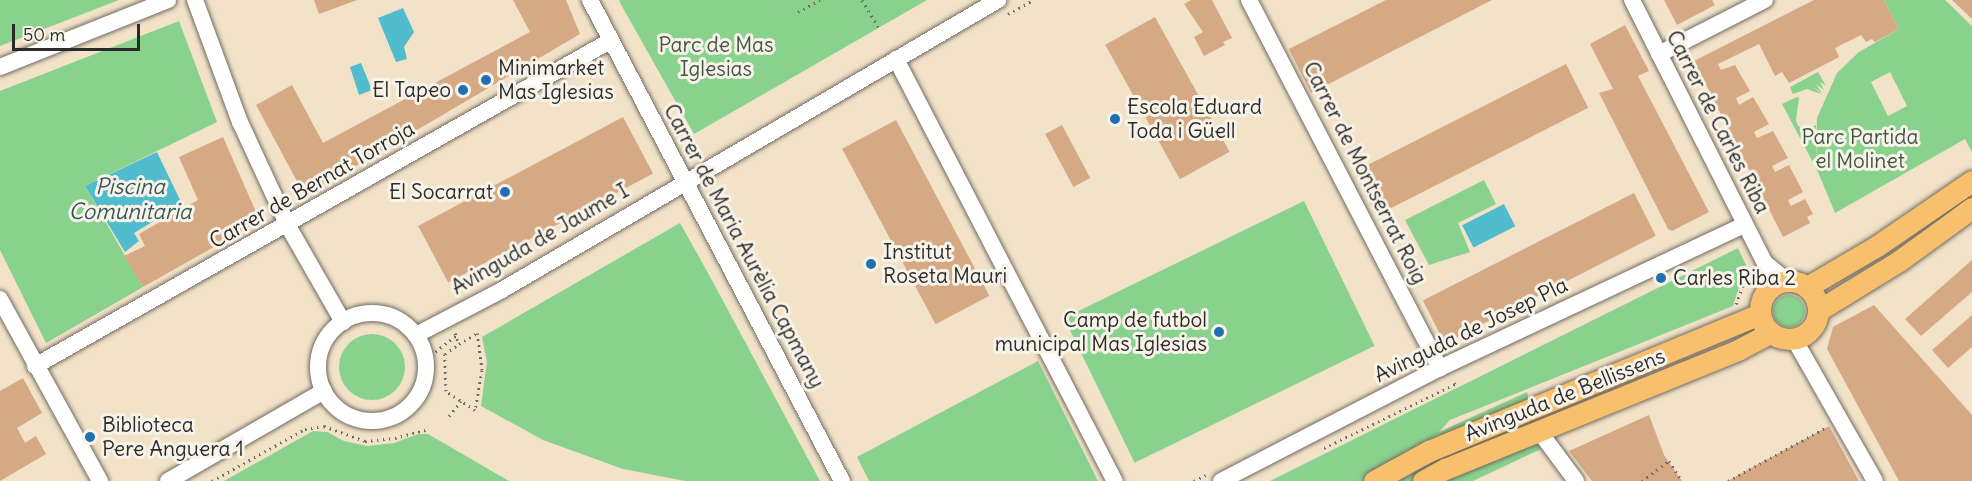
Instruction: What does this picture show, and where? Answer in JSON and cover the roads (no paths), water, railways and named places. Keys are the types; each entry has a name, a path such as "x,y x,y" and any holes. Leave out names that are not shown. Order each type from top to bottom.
{"main road":[{"path":"1797,284 1816,299 1819,310 1816,322 1810,330 1794,339 1783,339 1770,333 1760,314 1761,300 1766,292 1797,284 1877,246 1972,181"},
{"path":"1819,310 1899,261 1972,208"},
{"name":"Avinguda de Bellissens","path":"1374,481 1429,451 1760,314"},
{"name":"Avinguda de Bellissens","path":"1423,481 1738,350 1770,333"}],"street":[{"path":"0,67 168,0"},
{"path":"195,0 240,122 288,226 343,322"},
{"name":"Carrer de Maria Aurèlia Capmany","path":"590,0 842,481"},
{"name":"Avinguda de Jaume I","path":"416,335 501,290 998,0"},
{"name":"Carrer de Montserrat Roig","path":"1250,0 1440,368"},
{"name":"Carrer de Carles Riba","path":"1632,0 1761,256 1766,292"},
{"path":"1659,54 1765,0"},
{"name":"Carrer de Bernat Torroja","path":"35,366 288,226 610,41"},
{"path":"896,59 1115,481"},
{"name":"Avinguda de Josep Pla","path":"1217,476 1744,225"},
{"name":"Carrer de Carles Riba","path":"1761,256 1797,284"},
{"path":"1,303 100,481"},
{"path":"364,314 386,315 407,326 416,335 426,359 425,378 417,397 401,413 377,421 353,418 332,403 324,391 319,372 320,356 324,342 343,322 364,314"},
{"path":"1794,339 1824,405 1839,420 1875,481"},
{"path":"168,481 324,391"},
{"path":"1539,431 1576,481"}],"water":[{"path":"403,8 414,32 404,47 407,59 396,62 378,18"},
{"path":"361,63 372,90 359,95 350,67"},
{"name":"Piscina Comunitaria","path":"157,152 182,204 134,233 139,241 125,252 85,186"},
{"path":"1504,204 1515,226 1473,248 1462,225"}],"place":[{"name":"Minimarket Mas Iglesias","path":"486,80"},
{"name":"El Tapeo","path":"463,90"},
{"name":"Escola Eduard Toda i Güell","path":"1115,119"},
{"name":"El Socarrat","path":"505,192"},
{"name":"Institut Roseta Mauri","path":"871,264"},
{"name":"Carles Riba 2","path":"1661,278"},
{"name":"Camp de futbol municipal Mas Iglesias","path":"1219,332"},
{"name":"Biblioteca Pere Anguera 1","path":"90,437"}],"park label":[{"name":"Parc de Mas Iglesias","path":"716,57"},
{"name":"Parc Partida el Molinet","path":"1860,149"}]}
